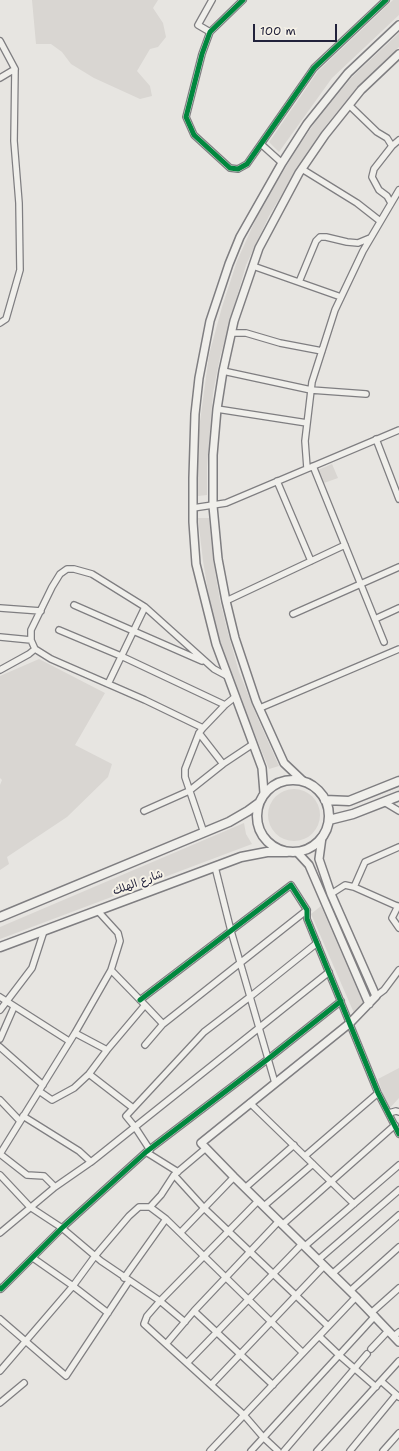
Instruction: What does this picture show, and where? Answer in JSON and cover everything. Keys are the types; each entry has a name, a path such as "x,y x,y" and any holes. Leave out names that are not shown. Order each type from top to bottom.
{"highway":[{"path":"293,779 303,781 311,784 318,790 325,800 329,811 327,829 315,844 306,850 287,852 277,849 261,834 257,824 259,803 264,793 272,786 282,781 293,779"},
{"path":"325,800 349,801 399,781"},
{"path":"329,820 353,814 399,796"},
{"name":"شارع الهلك","path":"0,917 229,822 259,803"},
{"name":"شارع الهلك","path":"0,947 241,857 267,852 287,852"}],"main road":[{"path":"264,793 262,768 216,644 196,564 193,508 195,414 210,321 229,264 240,237 282,163 307,124 348,73 399,25"},
{"path":"303,781 284,762 260,708 235,638 226,601 218,559 214,506 213,455 217,409 223,371 232,333 259,248 302,169 325,135 360,90 399,54"},
{"path":"322,837 319,859 331,894 376,996 350,1023 201,1143 373,1315 394,1333 399,1342"},
{"path":"297,852 310,865 369,1004"}],"street":[{"path":"210,32 198,25 212,0"},
{"path":"244,0 210,32 202,54 186,117 194,135 230,168 238,169 247,164 314,68 386,0"},
{"path":"0,41 15,68 14,141 20,270 6,319 0,323"},
{"path":"0,78 15,68"},
{"path":"349,106 377,132 387,138 392,146"},
{"path":"391,203 387,196 379,190 372,177 374,169 392,146 399,140"},
{"path":"261,144 282,163"},
{"path":"302,169 357,203 380,221"},
{"path":"384,642 345,545 310,467 305,442 312,382 335,310 370,238 399,190"},
{"path":"299,282 316,241 320,237 326,236 347,242 358,243 370,238"},
{"path":"253,266 341,297"},
{"path":"232,333 246,333 280,343 322,351"},
{"path":"223,371 311,390 366,394"},
{"path":"217,409 307,423"},
{"path":"193,508 226,504 399,430"},
{"path":"376,439 399,499"},
{"path":"277,481 311,561"},
{"path":"226,601 345,545"},
{"path":"293,614 399,567"},
{"path":"223,764 201,730 145,700 50,659 35,649 30,640 31,630 60,574 68,569 74,569 92,574 145,607 214,669 227,676"},
{"path":"74,605 208,663"},
{"path":"108,684 145,607"},
{"path":"0,608 41,611"},
{"path":"375,619 399,608"},
{"path":"59,630 121,656 225,705"},
{"path":"0,637 30,640"},
{"path":"0,670 29,654 35,649"},
{"path":"260,708 399,649"},
{"path":"204,833 185,778 185,769 201,730 225,705 235,697"},
{"path":"144,811 189,791 223,764 253,744"},
{"path":"384,802 399,811"},
{"path":"354,887 365,862 399,847"},
{"path":"215,867 231,931 275,1083"},
{"path":"39,1091 52,1100 74,1088 89,1074 143,1002 291,885 307,910 307,919 378,1093 399,1134"},
{"path":"331,894 345,885 354,887 398,906 392,918 399,928"},
{"path":"55,1187 44,1176 27,1175 0,1154 75,1033 111,970 120,941 118,933 97,910"},
{"path":"145,1045 163,1024 307,910"},
{"path":"0,1010 32,968 44,931"},
{"path":"317,943 204,1032 126,1116 135,1127 148,1151 176,1173 204,1208 328,1326"},
{"path":"111,970 163,1024"},
{"path":"376,996 384,990 399,970"},
{"path":"0,1233 30,1206 91,1162 329,972"},
{"path":"0,997 70,1041"},
{"path":"0,1288 1,1289 62,1228 148,1151 341,1001"},
{"path":"0,1039 14,1007"},
{"path":"75,1033 107,1050"},
{"path":"0,1046 43,1085"},
{"path":"89,1074 133,1108"},
{"path":"305,1156 378,1093"},
{"path":"0,1100 22,1118 79,1151 91,1162"},
{"path":"250,1103 354,1204"},
{"path":"389,1114 396,1111 399,1112"},
{"path":"166,1344 194,1311 250,1251 280,1223 331,1182 395,1125"},
{"path":"245,1188 294,1145"},
{"path":"150,1207 161,1195 176,1173 206,1148"},
{"path":"278,1451 263,1437 244,1415 144,1324 147,1316 160,1301 228,1230 313,1164"},
{"path":"187,1363 273,1273 303,1245 399,1165"},
{"path":"0,1175 30,1206 62,1228 95,1256 160,1301 185,1322"},
{"path":"180,1232 234,1177"},
{"path":"318,1260 399,1190"},
{"path":"0,1371 25,1340 73,1286 95,1256 129,1216 139,1207 150,1207 166,1219 303,1353"},
{"path":"332,1274 399,1215"},
{"path":"0,1319 66,1376 108,1313 127,1279 166,1219"},
{"path":"350,1291 399,1247"},
{"path":"33,1258 108,1313"},
{"path":"211,1385 324,1266"},
{"path":"251,1451 399,1288"},
{"path":"210,1451 356,1297"},
{"path":"194,1311 239,1355 273,1385"},
{"path":"284,1451 369,1352 394,1333"},
{"path":"319,1336 376,1387"},
{"path":"317,1451 399,1361"},
{"path":"350,1451 398,1396 381,1381"},
{"path":"0,1403 24,1383"},
{"path":"383,1451 399,1433"}],"shaded area":[{"path":"32,0 158,0 153,8 163,23 166,37 158,47 150,49 137,71 150,86 152,96 140,99 94,78 71,64 62,52 51,44 36,44"},
{"path":"393,0 399,0 399,15 332,78 279,152 269,142 318,71"},
{"path":"399,33 399,47 360,84 327,124 306,154 269,216 246,265 220,357 213,393 207,467 207,495 198,496 197,468 199,429 209,355 222,307 237,261 259,212 298,147 318,118 352,77"},
{"path":"332,464 338,478 324,483 318,470"},
{"path":"198,518 209,518 213,559 220,601 239,672 279,766 269,769 231,676 210,603"},
{"path":"39,659 105,693 75,745 112,764 108,777 67,817 7,857 9,864 0,870 0,785 2,780 0,778 0,676"},
{"path":"294,789 304,791 312,797 318,805 320,815 318,825 312,833 304,839 294,841 284,839 276,833 270,825 268,815 270,805 276,797 284,791"},
{"path":"244,823 246,834 252,844 0,939 0,927"},
{"path":"321,906 364,1005 354,1013 311,914"},
{"path":"399,1068 399,1098 388,1110 378,1079"}],"cycle path":[{"path":"243,0 210,32 202,54 186,117 194,135 230,168 238,169 247,164 314,68 386,0"},
{"path":"140,1000 291,885 307,910 307,919 378,1093 399,1134"},
{"path":"0,1288 1,1289 62,1228 146,1152 341,1001"}]}
